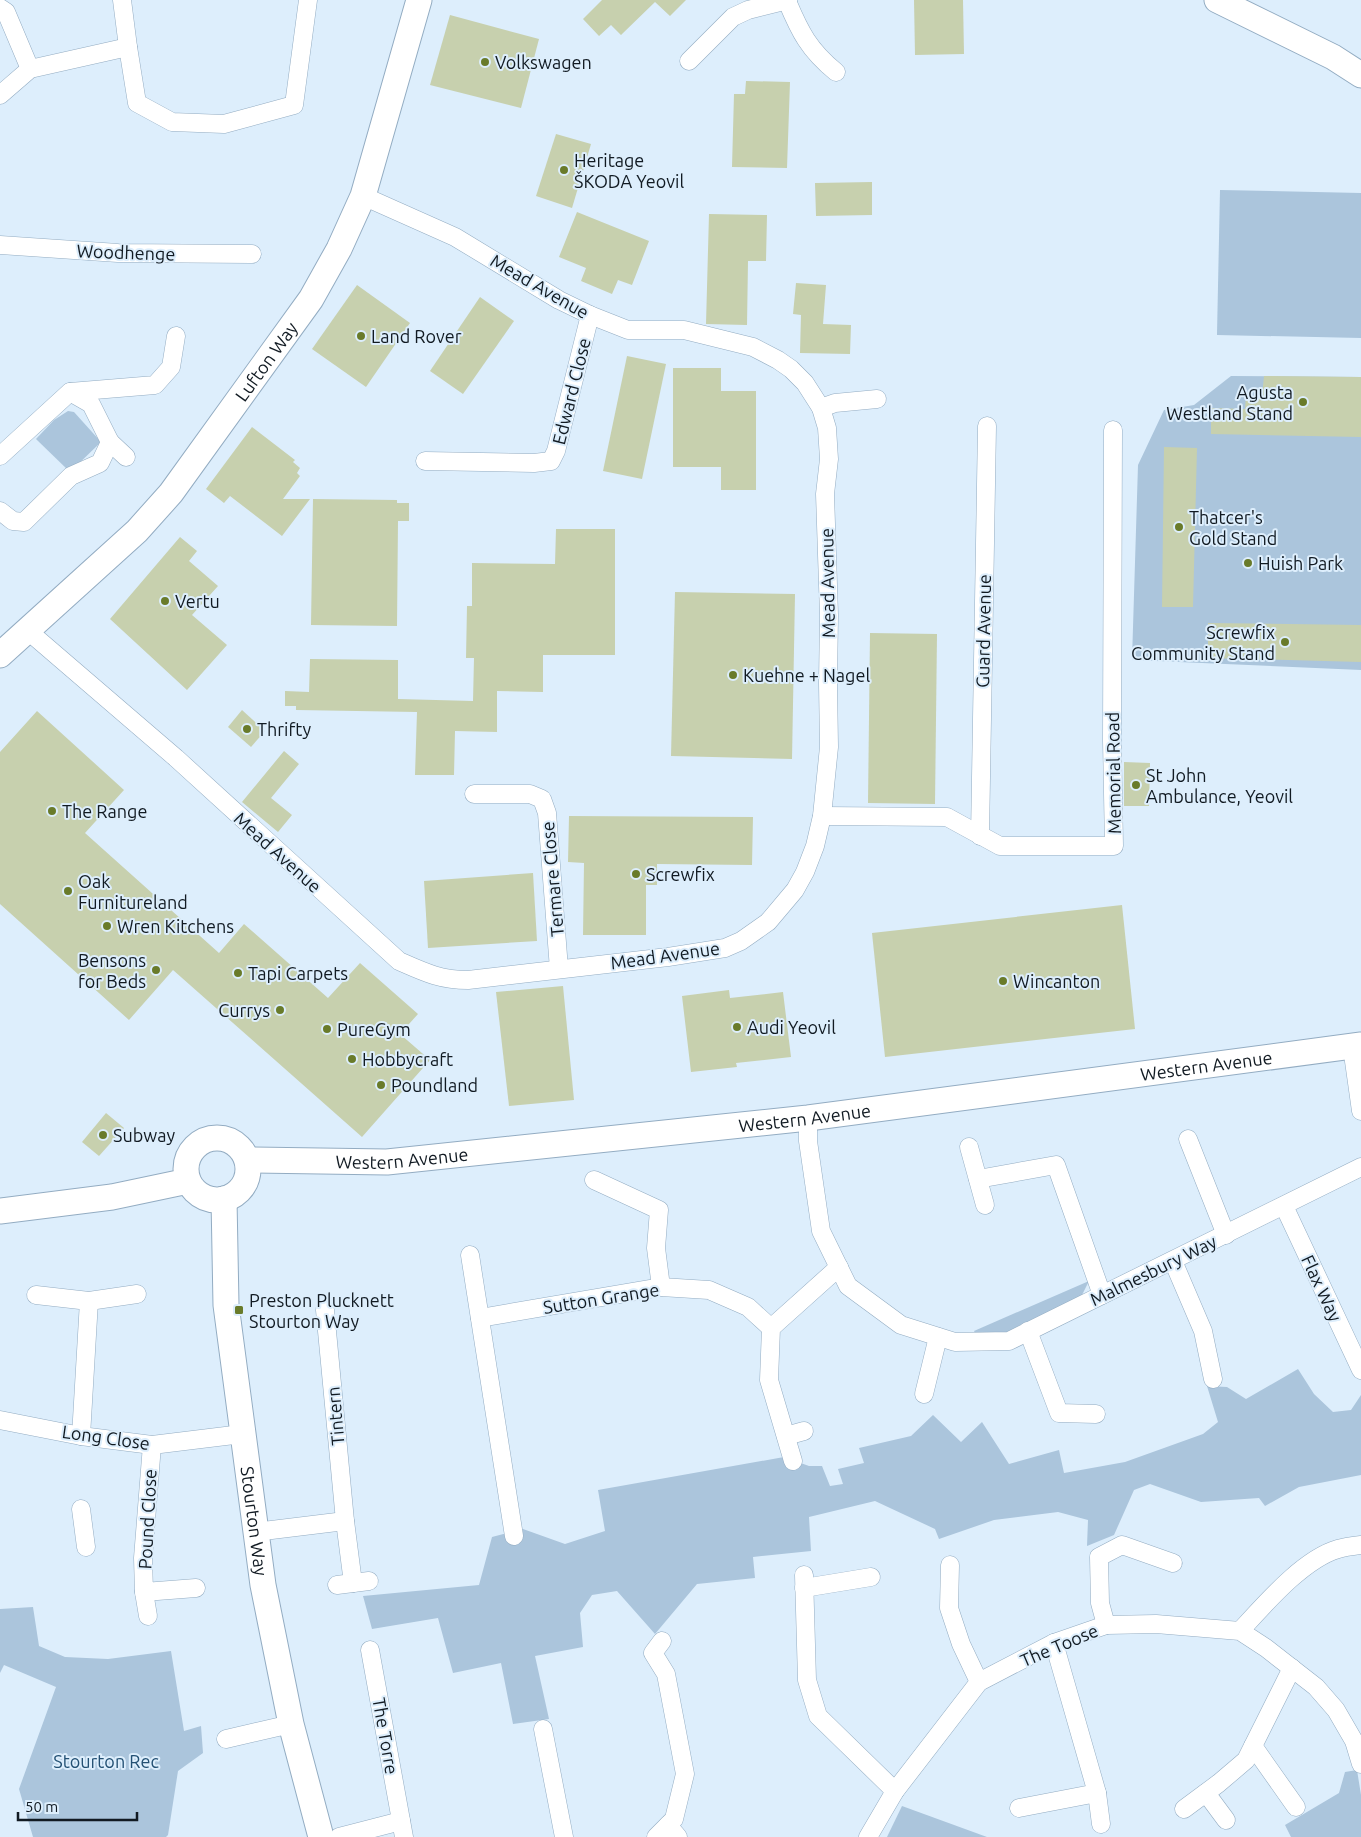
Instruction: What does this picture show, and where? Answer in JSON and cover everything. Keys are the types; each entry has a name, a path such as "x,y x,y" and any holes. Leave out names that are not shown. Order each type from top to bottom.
{"street":[{"path":"122,0 137,103 172,122 224,124 294,105 308,0"},
{"name":"Lufton Way","path":"0,655 137,531 171,493 311,299 339,249 363,196 418,0"},
{"path":"690,60 745,5 787,0 797,26 809,45 818,57 836,72"},
{"path":"1217,0 1333,58 1361,75"},
{"path":"0,8 6,12 30,70"},
{"path":"0,95 30,70 128,47"},
{"name":"Mead Avenue","path":"27,630 176,758 398,961 430,975 449,980 468,980 668,957 725,948 741,941 768,922 795,890 805,872 815,846 822,816 829,747 829,615 825,494 829,459 828,428 821,408 805,384 791,369 753,347 684,330 628,330 559,300 455,237 363,196"},
{"name":"Woodhenge","path":"0,244 118,253 252,254"},
{"name":"Edward Close","path":"425,461 534,463 551,461 556,452 590,315"},
{"path":"2,454 70,392 155,385 171,367 176,336"},
{"path":"70,392 91,404 110,442 126,457"},
{"path":"821,408 835,403 877,399"},
{"name":"Guard Avenue","path":"980,836 987,426"},
{"name":"Memorial Road","path":"822,816 947,817 1000,846 1114,846 1112,740 1114,430"},
{"path":"0,511 13,521 24,522 71,476 100,463 110,442"},
{"name":"Termare Close","path":"474,794 530,794 542,799 547,813 559,969"},
{"path":"1356,1046 1361,1111"},
{"name":"Western Avenue","path":"247,1160 387,1162 808,1118 1356,1046"},
{"name":"Malmesbury Way","path":"808,1118 808,1141 821,1232 848,1286 901,1325 955,1342 1009,1341 1361,1167"},
{"path":"212,1138 229,1140 237,1145 247,1160 248,1170 244,1184 233,1195 224,1199 216,1200 199,1194 188,1181 187,1162 190,1154 203,1141 212,1138"},
{"path":"1188,1139 1226,1234"},
{"path":"969,1147 985,1205"},
{"path":"978,1179 1056,1165 1102,1295"},
{"path":"594,1180 659,1210 656,1248 661,1287"},
{"path":"0,1211 112,1197 188,1181"},
{"name":"Stourton Way","path":"224,1199 226,1305 263,1585 291,1724 321,1837"},
{"name":"Flax Way","path":"1284,1206 1361,1370"},
{"path":"470,1255 514,1536"},
{"path":"1173,1261 1203,1330 1213,1379"},
{"path":"793,1461 769,1380 771,1328 839,1267"},
{"name":"Sutton Grange","path":"480,1318 661,1287 709,1290 748,1307 771,1328"},
{"path":"36,1295 89,1301 137,1294"},
{"path":"81,1436 89,1301"},
{"name":"Tintern","path":"325,1310 345,1522 353,1583"},
{"path":"1028,1332 1060,1413 1096,1414"},
{"path":"924,1394 938,1337"},
{"name":"Long Close","path":"0,1420 81,1436 152,1445 242,1434"},
{"path":"786,1436 804,1431"},
{"name":"Pound Close","path":"148,1616 144,1592 143,1558 152,1445"},
{"path":"81,1509 86,1547"},
{"path":"255,1532 345,1522"},
{"path":"1106,1625 1100,1603 1099,1557 1122,1545 1173,1563"},
{"path":"1240,1631 1264,1604 1306,1565 1336,1549 1361,1545"},
{"path":"950,1565 949,1608 961,1644 979,1682"},
{"path":"871,1577 804,1581 807,1680 818,1716 895,1791"},
{"name":"Pound Close","path":"144,1592 196,1588"},
{"name":"The Toose","path":"868,1837 895,1791 979,1682 1054,1643 1106,1625 1156,1624 1240,1631 1261,1644 1316,1687 1336,1710 1354,1741 1361,1764"},
{"path":"662,1641 653,1653 666,1674 685,1774 674,1819 667,1833"},
{"path":"1054,1643 1096,1793 1101,1824"},
{"name":"The Torre","path":"338,1837 403,1829 373,1650"},
{"path":"1184,1809 1246,1760 1292,1668"},
{"path":"226,1739 291,1724"},
{"path":"543,1729 564,1837"},
{"path":"1253,1746 1296,1807"},
{"path":"1019,1808 1096,1793"},
{"path":"1206,1793 1226,1820"}],"green space":[{"path":"1220,190 1361,193 1361,338 1217,335"},
{"name":"Huish Park","path":"1231,376 1361,377 1361,670 1132,660 1138,465 1164,410 1194,405"},
{"path":"68,411 74,412 101,442 70,472 36,439 54,420"},
{"path":"1089,1281 1080,1299 1007,1333 976,1335 974,1331"},
{"path":"1298,1369 1314,1394 1333,1412 1351,1410 1361,1395 1361,1475 1299,1487 1265,1506 1259,1498 1201,1502 1150,1484 1134,1490 1114,1535 1087,1546 1088,1520 1058,1512 994,1520 939,1539 935,1529 875,1501 809,1517 811,1551 753,1557 755,1578 697,1584 655,1634 617,1591 592,1595 580,1613 583,1647 535,1656 549,1719 513,1724 501,1663 453,1673 438,1618 372,1629 363,1596 479,1585 492,1537 523,1529 565,1544 605,1531 598,1490 784,1457 809,1466 822,1466 830,1486 843,1484 838,1469 864,1463 859,1448 911,1436 933,1415 961,1442 982,1422 1009,1464 1059,1450 1064,1473 1125,1462 1203,1434 1218,1422 1207,1386 1227,1387 1246,1399"},
{"name":"Stourton Rec","path":"33,1607 39,1646 65,1657 108,1659 171,1651 184,1731 201,1726 203,1753 178,1771 168,1835 166,1837 33,1837 19,1789 56,1687 4,1665 0,1673 0,1609"},
{"path":"1357,1770 1361,1795 1361,1837 1291,1837 1285,1825 1339,1793 1345,1772"},
{"path":"902,1806 987,1837 887,1837"}],"building":[{"path":"602,0 686,0 670,16 655,2 621,35 611,25 599,36 583,19"},
{"path":"914,0 963,0 964,54 915,55"},
{"name":"Volkswagen","path":"450,15 539,39 521,108 430,85"},
{"path":"746,81 790,82 787,168 732,167 734,94 745,94"},
{"name":"Heritage ŠKODA Yeovil","path":"556,134 591,144 572,208 536,196"},
{"path":"872,182 872,215 816,216 815,183"},
{"path":"577,212 649,241 632,285 618,280 612,294 581,281 586,268 559,257"},
{"path":"709,214 767,215 766,261 748,261 747,325 706,324"},
{"path":"796,283 826,285 823,324 851,325 850,354 800,353 801,315 793,314"},
{"name":"Land Rover","path":"357,285 410,323 366,387 312,349"},
{"path":"480,297 514,321 463,394 430,371"},
{"path":"627,356 666,364 642,479 603,471"},
{"path":"673,368 721,368 721,391 756,391 756,490 721,490 721,467 673,467"},
{"name":"Agusta Westland Stand","path":"1264,376 1361,377 1361,437 1211,434 1211,408 1245,409 1246,396 1262,396"},
{"path":"252,427 295,460 293,462 300,468 297,473 300,476 283,499 310,499 282,536 230,496 224,503 206,489"},
{"name":"Thatcer's Gold Stand","path":"1164,447 1197,448 1193,607 1162,607"},
{"path":"313,499 397,500 397,503 409,503 409,521 398,521 397,626 311,625"},
{"path":"556,529 615,529 615,655 543,655 543,692 497,691 497,732 455,731 454,775 415,775 417,712 296,710 296,706 285,706 285,691 309,692 310,659 398,660 398,699 473,701 474,658 466,658 467,606 472,606 472,563 555,564"},
{"name":"Vertu","path":"180,537 197,551 189,561 218,586 192,615 227,645 187,690 110,619"},
{"name":"Kuehne + Nagel","path":"675,592 795,594 792,759 671,756"},
{"name":"Screwfix Community Stand","path":"1208,623 1361,625 1361,662 1208,658"},
{"path":"870,633 937,634 935,804 868,803"},
{"name":"Thrifty","path":"242,710 265,731 251,747 228,727"},
{"path":"37,711 124,790 85,833 219,953 244,924 328,998 360,963 418,1014 400,1034 430,1060 362,1137 173,970 129,1020 0,904 0,752"},
{"path":"284,751 299,764 271,798 292,815 278,832 242,802"},
{"name":"St John Ambulance, Yeovil","path":"1124,762 1150,763 1149,806 1124,806"},
{"name":"Screwfix","path":"569,816 753,817 752,865 657,864 657,885 646,885 646,935 583,935 584,863 568,862"},
{"path":"533,873 537,941 428,948 424,881"},
{"name":"Wincanton","path":"1122,905 1135,1029 885,1057 872,933"},
{"path":"563,986 574,1100 509,1106 496,992"},
{"name":"Audi Yeovil","path":"729,990 730,998 783,992 791,1057 736,1063 737,1067 691,1072 682,996"},
{"name":"Subway","path":"106,1113 124,1128 99,1156 82,1142"}],"place":[{"name":"Volkswagen","path":"485,62"},
{"name":"Heritage ŠKODA Yeovil","path":"564,170"},
{"name":"Land Rover","path":"361,336"},
{"name":"Agusta Westland Stand","path":"1303,402"},
{"name":"Thatcer's Gold Stand","path":"1179,527"},
{"name":"Huish Park","path":"1248,563"},
{"name":"Vertu","path":"165,601"},
{"name":"Screwfix Community Stand","path":"1285,642"},
{"name":"Kuehne + Nagel","path":"733,675"},
{"name":"Thrifty","path":"247,729"},
{"name":"St John Ambulance, Yeovil","path":"1136,785"},
{"name":"The Range","path":"52,811"},
{"name":"Screwfix","path":"636,874"},
{"name":"Oak Furnitureland","path":"68,891"},
{"name":"Wren Kitchens","path":"107,926"},
{"name":"Bensons for Beds","path":"156,970"},
{"name":"Tapi Carpets","path":"238,973"},
{"name":"Wincanton","path":"1003,981"},
{"name":"Currys","path":"280,1010"},
{"name":"Audi Yeovil","path":"737,1027"},
{"name":"PureGym","path":"327,1029"},
{"name":"Hobbycraft","path":"352,1059"},
{"name":"Poundland","path":"381,1085"},
{"name":"Subway","path":"103,1135"},
{"name":"Preston Plucknett Stourton Way","path":"239,1310"}]}
